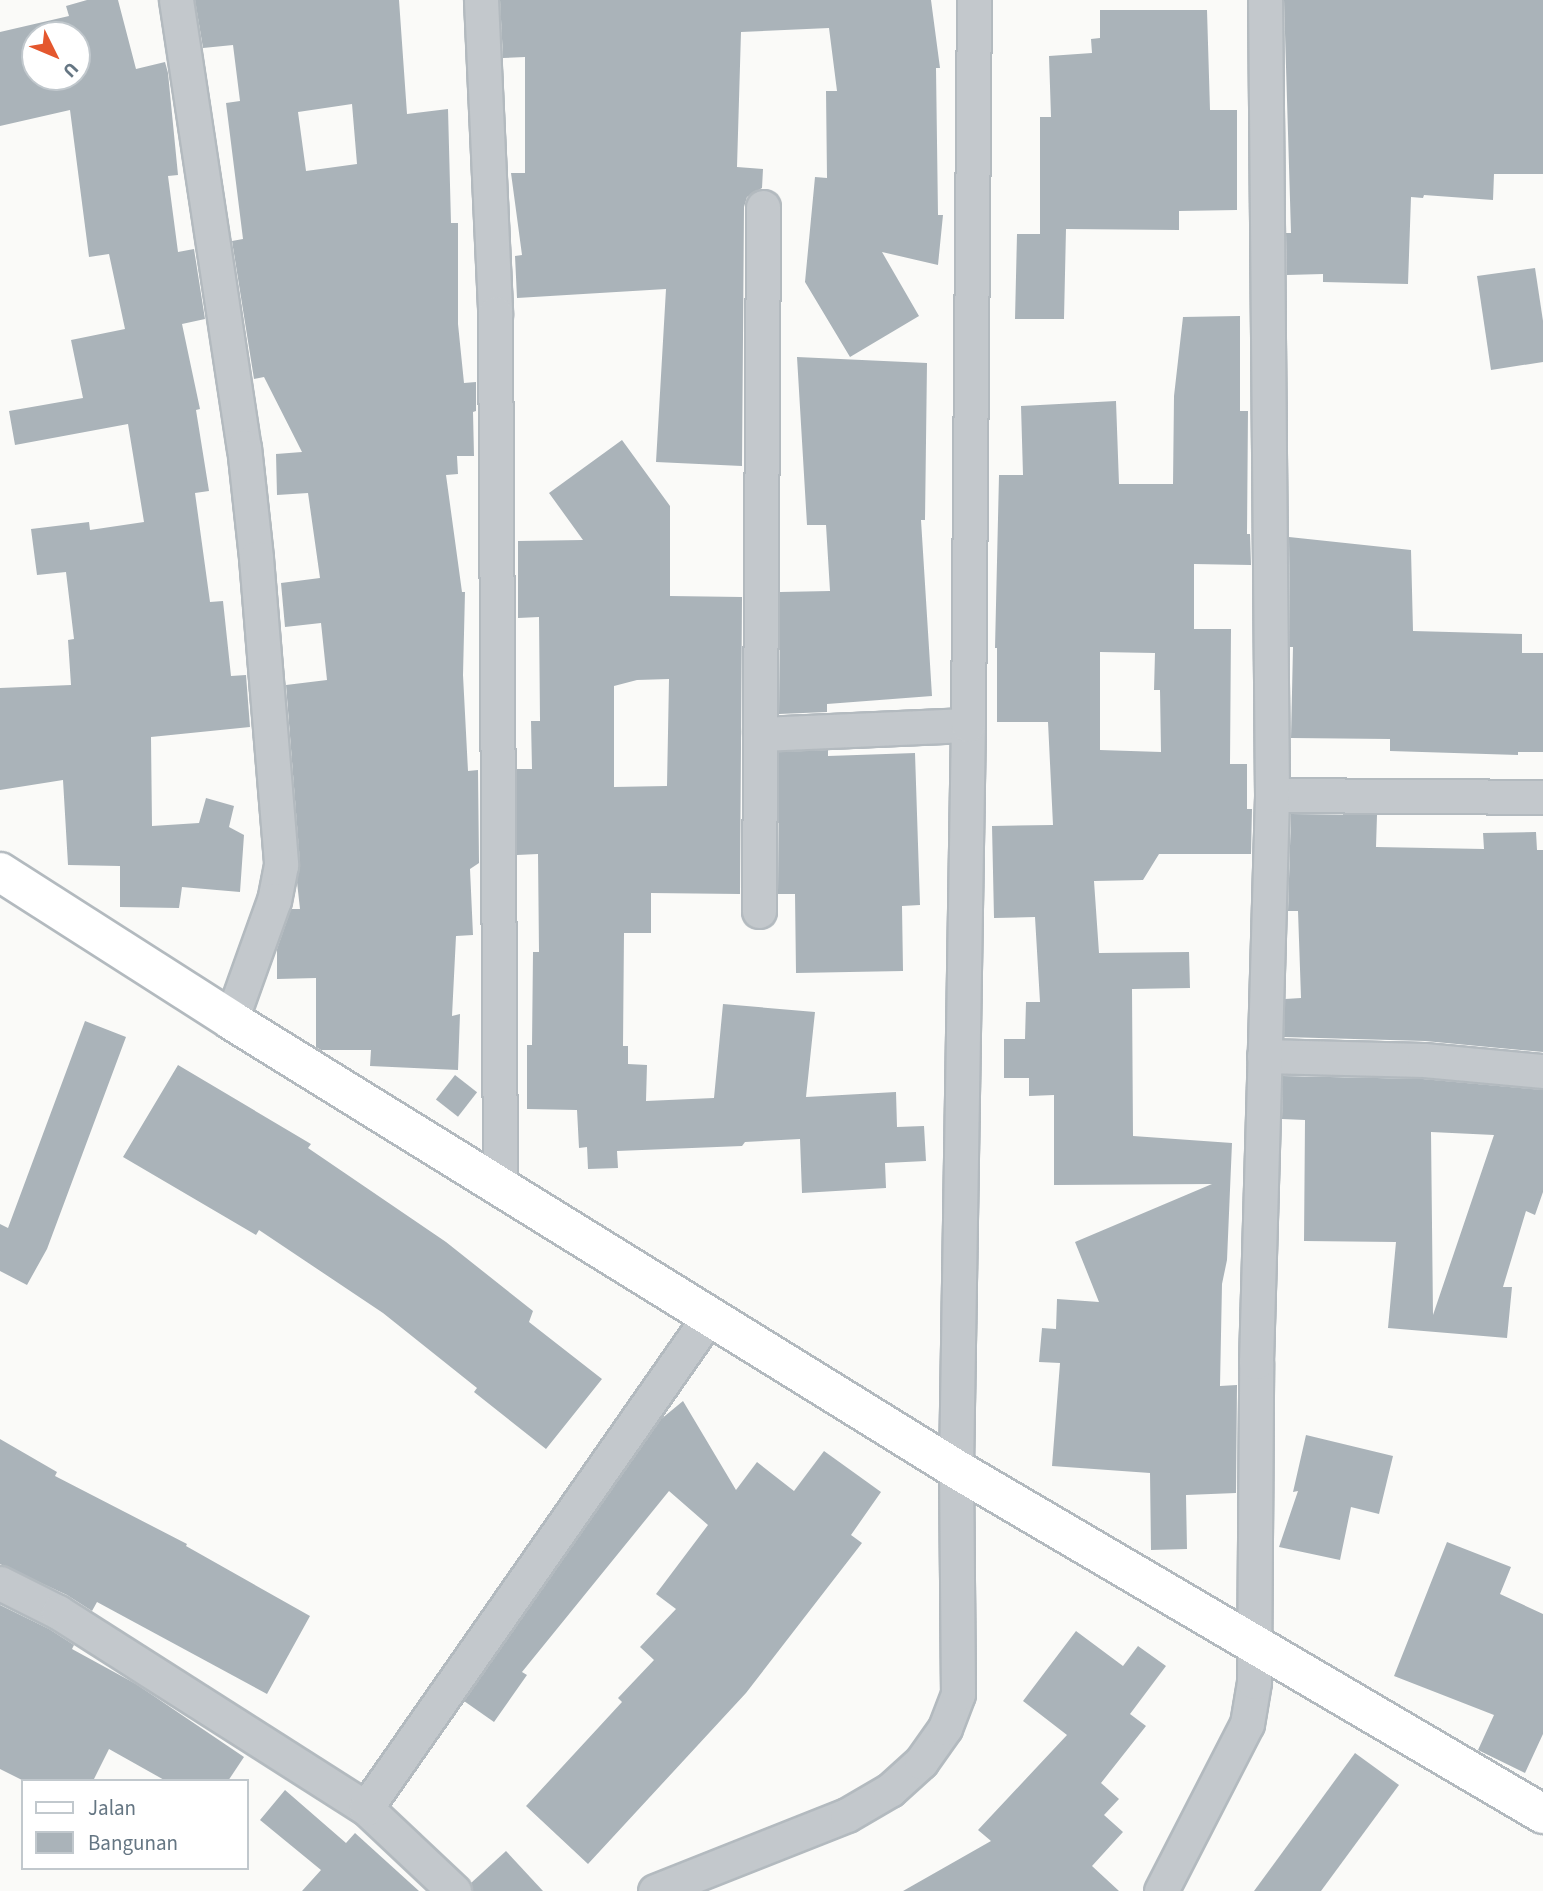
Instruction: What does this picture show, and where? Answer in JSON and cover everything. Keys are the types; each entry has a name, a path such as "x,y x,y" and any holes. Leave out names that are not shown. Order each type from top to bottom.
{"main road":[{"path":"0,872 231,1020 956,1469 1543,1814"}],"street":[{"path":"176,0 244,447 281,865 274,900 231,1020"},
{"path":"481,0 495,313 500,1187"},
{"path":"655,1891 847,1815 890,1790 921,1762 945,1728 958,1694 956,1469 968,725 974,0"},
{"path":"1161,1891 1247,1724 1256,1647 1256,1362 1272,795 1265,0"},
{"path":"759,911 763,207"},
{"path":"760,734 968,725"},
{"path":"1272,795 1543,797"},
{"path":"1264,1056 1424,1060 1543,1071"},
{"path":"366,1808 709,1315"},
{"path":"0,1583 58,1612 366,1808 454,1891"}],"building":[{"path":"87,0 118,0 136,69 165,62 178,175 168,176 178,252 194,249 205,319 182,324 200,409 196,410 209,491 195,493 210,602 223,601 231,676 246,675 250,727 151,737 152,826 199,823 206,798 234,806 229,827 244,835 240,892 182,887 179,908 120,907 120,866 68,865 63,780 0,790 0,688 71,685 68,640 74,639 66,572 37,575 31,529 89,522 90,530 144,522 128,424 15,445 9,411 83,398 71,340 125,329 109,254 89,257 70,110 0,126 0,32 21,27 21,91 91,91 91,21 47,21 69,16 66,6"},
{"path":"195,0 399,0 407,114 448,109 451,223 458,223 458,324 464,383 476,382 476,411 473,412 474,456 457,456 458,474 446,475 462,592 465,592 463,675 468,771 478,770 479,863 470,869 473,935 456,936 452,1016 460,1014 458,1070 370,1066 371,1050 321,1050 316,1047 316,978 277,979 277,949 291,909 300,909 297,882 300,863 286,685 327,680 321,623 285,627 281,583 320,578 308,493 277,495 276,454 302,452 264,377 254,379 232,241 243,239 226,103 240,101 233,45 203,48","holes":["352,104 357,164 306,171 298,112"]},
{"path":"500,0 931,0 940,68 936,68 938,215 943,215 938,265 882,252 919,316 850,357 805,282 815,177 827,178 826,91 837,91 829,28 741,32 737,167 763,169 762,188 747,197 744,207 742,466 656,462 666,289 517,298 515,256 522,255 511,173 525,173 525,57 503,58"},
{"path":"1284,0 1543,0 1543,174 1494,174 1493,200 1424,195 1423,198 1411,197 1408,284 1323,282 1323,274 1287,275 1286,233 1291,233"},
{"path":"1100,10 1207,10 1210,110 1237,110 1237,210 1179,211 1179,230 1066,229 1064,319 1015,319 1017,234 1040,234 1040,117 1051,117 1049,56 1092,53 1091,39 1100,38"},
{"path":"1535,268 1543,321 1543,362 1491,370 1477,276"},
{"path":"1240,316 1240,411 1248,411 1247,534 1250,534 1251,565 1194,564 1194,629 1231,629 1230,764 1247,764 1247,809 1252,809 1251,854 1159,854 1143,880 1094,881 1099,953 1189,952 1190,988 1132,989 1133,1136 1232,1143 1227,1260 1222,1284 1220,1386 1237,1385 1236,1493 1186,1495 1187,1549 1151,1550 1150,1473 1052,1466 1060,1363 1039,1362 1042,1328 1056,1329 1057,1299 1099,1302 1075,1242 1212,1184 1054,1185 1054,1095 1029,1096 1029,1078 1004,1078 1004,1039 1025,1039 1026,1002 1040,1002 1035,917 994,918 992,826 1053,825 1048,722 997,722 995,648 999,475 1023,475 1021,406 1116,401 1119,484 1173,484 1174,396 1183,317","holes":["1100,652 1155,653 1154,690 1160,690 1161,752 1100,750"]},
{"path":"797,357 927,363 925,520 921,520 932,696 827,704 827,712 779,714 780,592 830,591 826,525 807,525"},
{"path":"622,440 670,506 670,596 742,597 740,894 651,893 651,933 624,933 623,1046 628,1046 628,1064 647,1065 646,1101 714,1098 723,1004 815,1012 806,1097 896,1092 897,1127 924,1126 926,1161 885,1163 886,1188 802,1193 800,1139 745,1142 742,1146 617,1151 618,1168 588,1169 587,1147 579,1148 577,1110 527,1109 527,1045 532,1045 533,952 539,952 538,854 517,855 517,769 532,769 531,721 540,721 539,617 518,618 518,541 583,540 549,493","holes":["669,679 667,786 614,787 614,686 637,680"]},
{"path":"1289,537 1411,550 1413,631 1522,634 1522,653 1543,653 1543,752 1518,752 1518,755 1390,751 1390,739 1291,738 1293,647 1290,647"},
{"path":"828,750 828,756 915,753 920,905 902,906 903,971 796,973 795,894 778,894 779,752"},
{"path":"1291,814 1377,815 1376,847 1484,849 1483,833 1536,832 1537,850 1543,850 1543,1052 1425,1041 1284,1037 1285,999 1301,998 1298,911 1288,911"},
{"path":"85,1021 126,1037 47,1249 27,1285 0,1271 0,1224 8,1228"},
{"path":"178,1065 311,1144 308,1148 446,1242 533,1311 529,1322 602,1379 546,1449 474,1392 477,1388 383,1313 259,1230 256,1235 123,1157"},
{"path":"455,1075 477,1092 458,1117 436,1099"},
{"path":"1283,1076 1423,1079 1543,1090 1543,1192 1535,1215 1526,1211 1503,1287 1512,1287 1507,1338 1388,1328 1396,1242 1304,1241 1305,1120 1282,1119","holes":["1431,1132 1494,1135 1433,1315"]},
{"path":"683,1401 736,1490 757,1462 794,1491 824,1451 881,1492 851,1535 862,1543 746,1693 588,1864 526,1806 622,1702 618,1698 654,1660 640,1647 676,1609 656,1594 708,1525 669,1491 522,1672 527,1675 494,1722 464,1701 660,1420"},
{"path":"1306,1435 1393,1456 1379,1514 1351,1507 1340,1560 1279,1547 1298,1491 1293,1492"},
{"path":"0,1439 57,1472 55,1476 187,1544 186,1546 310,1616 267,1694 97,1602 92,1611 67,1595 0,1564"},
{"path":"1447,1542 1511,1567 1500,1594 1543,1614 1543,1734 1525,1773 1478,1750 1494,1715 1394,1676"},
{"path":"0,1605 49,1629 74,1645 72,1649 136,1684 244,1757 229,1779 162,1779 109,1749 94,1779 21,1780 0,1769"},
{"path":"1076,1631 1123,1666 1138,1646 1166,1666 1130,1714 1146,1726 1101,1783 1119,1799 1104,1815 1123,1832 1092,1866 1119,1891 903,1891 991,1841 978,1830 1067,1735 1023,1701"},
{"path":"1355,1753 1399,1785 1321,1891 1254,1891"},
{"path":"285,1790 346,1843 355,1833 419,1891 302,1891 321,1870 260,1820"},
{"path":"506,1851 543,1891 473,1891 471,1883"}]}
